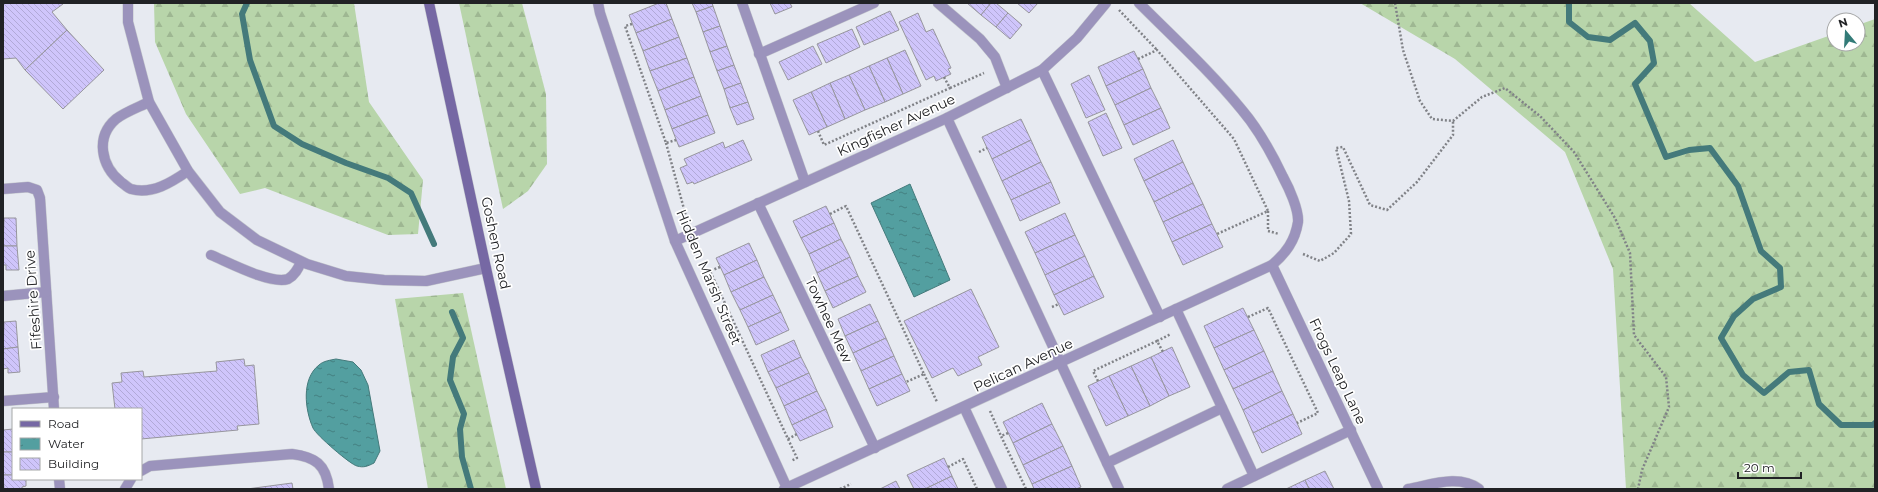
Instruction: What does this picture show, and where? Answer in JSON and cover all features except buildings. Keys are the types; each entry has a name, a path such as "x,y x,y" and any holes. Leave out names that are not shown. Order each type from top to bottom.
{"street":[{"path":"128,3 128,22 149,102 188,171 220,212 257,240 301,262 346,276 384,280 426,281 486,268"},
{"name":"Goshen Road","path":"430,3 486,268 536,489"},
{"name":"Hidden Marsh Street","path":"598,3 675,241 786,488"},
{"path":"742,3 805,182"},
{"path":"759,54 874,3"},
{"path":"938,3 980,39 995,57 1007,88"},
{"name":"Kingfisher Avenue","path":"675,241 947,118 1042,70 1077,38 1106,3"},
{"path":"1139,3 1243,110 1274,158 1291,192 1298,221 1292,242 1286,254 1272,265"},
{"path":"1042,70 1160,317"},
{"path":"149,102 116,119 105,133 103,154 112,175 131,189 151,189 169,184 188,171"},
{"path":"947,118 1119,489"},
{"name":"Fifeshire Drive","path":"3,189 28,187 37,190 40,198 54,408"},
{"name":"Towhee Mew","path":"758,203 875,448"},
{"path":"211,255 267,279 287,279 296,272 301,262"},
{"name":"Pelican Avenue","path":"786,488 1272,265"},
{"name":"Frogs Leap Lane","path":"1272,265 1378,489"},
{"path":"3,296 46,292"},
{"path":"1176,310 1254,476"},
{"path":"3,401 54,396"},
{"path":"964,407 1002,489"},
{"path":"1107,463 1222,408"},
{"path":"1227,489 1351,430"},
{"path":"142,470 150,466 292,454 304,455 315,460 323,468 329,489"},
{"path":"126,489 130,480"},
{"path":"1408,489 1452,481 1467,482 1479,489"}],"path":[{"path":"1395,3 1403,50 1420,102 1432,119 1453,121 1482,98 1505,88 1540,116 1574,152 1615,218 1630,253 1634,335 1666,377 1668,407 1642,470 1638,489"},
{"path":"1118,9 1157,50 1234,139 1268,211 1217,234"},
{"path":"632,24 625,26 666,143 691,234"},
{"path":"1138,59 1157,50"},
{"path":"818,131 824,145 998,66"},
{"path":"944,77 950,88"},
{"path":"1308,256 1320,261 1334,253 1351,234 1349,201 1336,148 1343,147 1370,205 1387,210 1417,182 1453,135 1453,121"},
{"path":"666,143 676,140"},
{"path":"830,214 846,206 944,416"},
{"path":"720,267 710,271 788,440 797,434"},
{"path":"1248,318 1268,308 1318,413 1297,423"},
{"path":"1098,381 1093,371 1157,341 1162,352"},
{"path":"906,382 924,374"},
{"path":"984,398 1026,489"},
{"path":"1001,436 1008,433"},
{"path":"948,467 963,459 977,489"},
{"path":"840,489 851,484"}],"green space":[{"path":"154,3 354,3 369,102 423,180 418,234 388,235 265,188 240,194 186,114 155,42"},
{"path":"459,3 522,3 546,94 547,164 528,191 503,209"},
{"path":"1360,3 1689,3 1755,62 1826,37 1826,52 1866,52 1866,22 1875,19 1875,489 1626,489 1613,269 1565,152 1455,59"},
{"path":"463,293 506,489 428,489 395,299"}],"water":[{"path":"910,184 950,280 914,297 871,203"},
{"path":"336,359 353,362 361,370 368,385 380,451 374,463 366,466 357,466 341,455 316,432 310,421 306,395 309,378 313,371 321,364"}],"waterway":[{"path":"247,3 242,14 250,60 274,126 302,144 346,163 388,178 411,193 434,244"},
{"path":"1569,3 1569,22 1588,37 1610,40 1635,23 1650,41 1654,63 1635,84 1666,157 1689,150 1710,148 1738,186 1761,251 1780,268 1781,287 1753,299 1734,316 1721,338 1743,375 1764,393 1789,372 1809,370 1819,404 1841,425 1873,425 1875,423"},
{"path":"452,312 463,338 453,357 450,380 464,414 460,429 462,457 471,489"}]}
